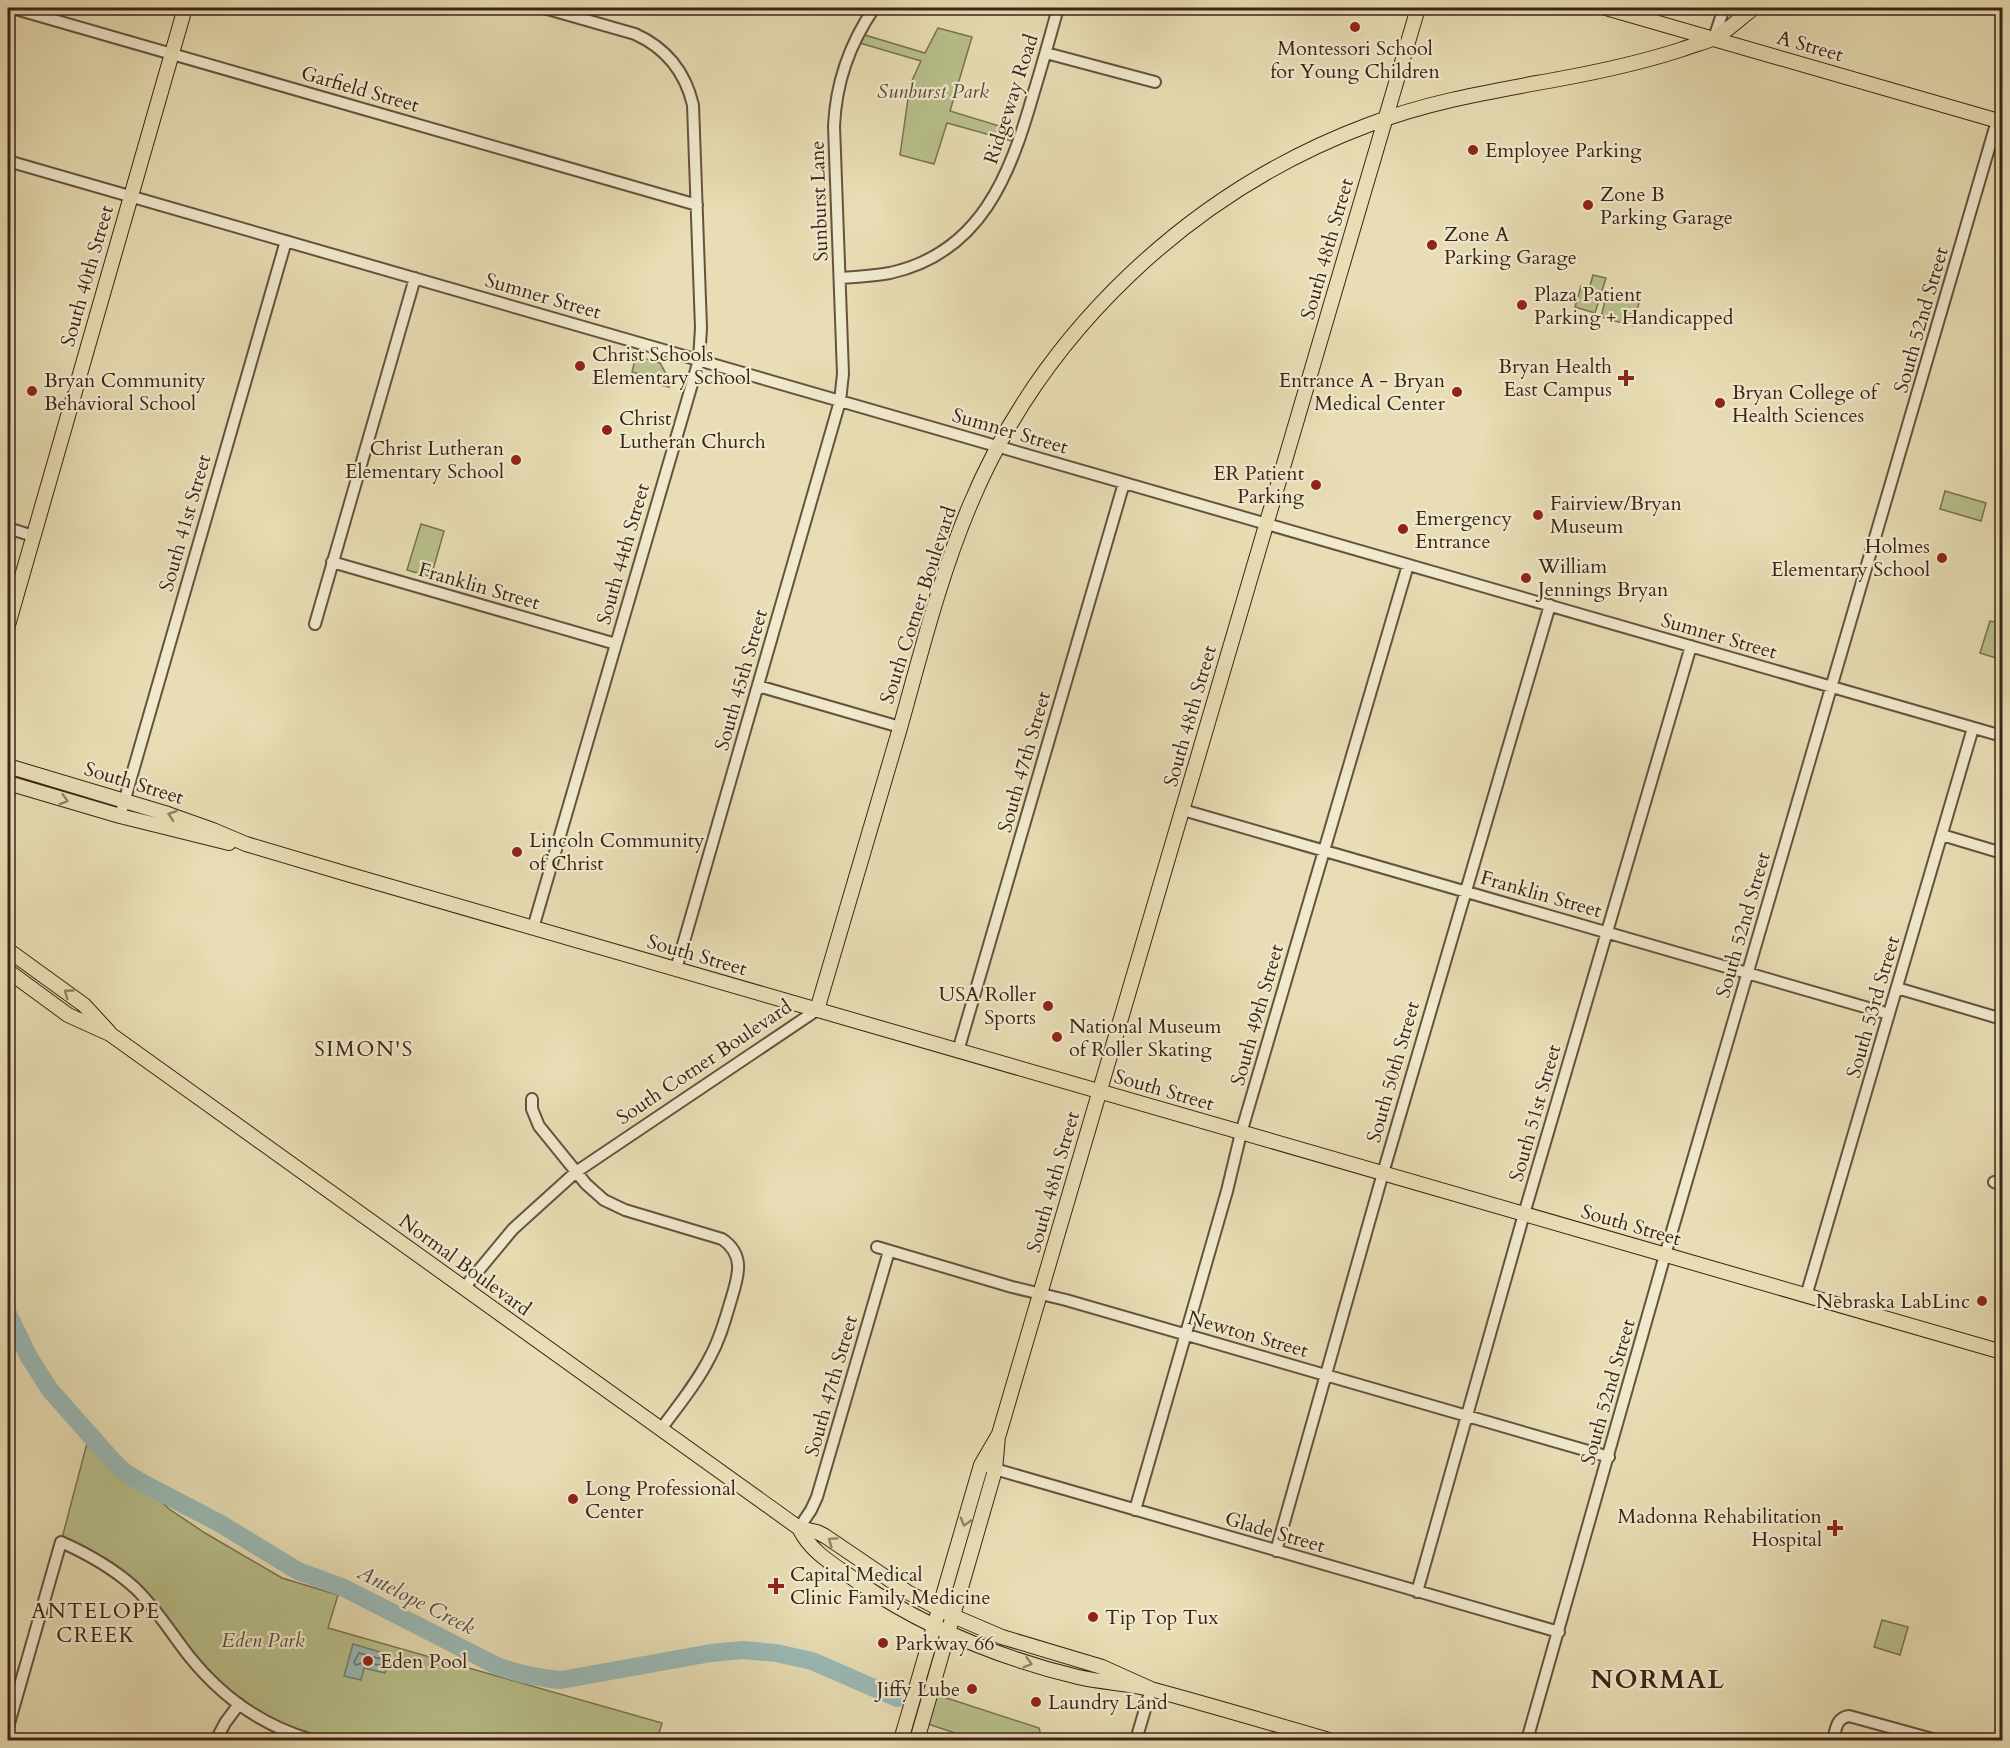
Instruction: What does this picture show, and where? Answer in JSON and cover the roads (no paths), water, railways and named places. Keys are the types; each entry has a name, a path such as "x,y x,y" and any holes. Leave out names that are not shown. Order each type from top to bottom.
{"main road":[{"name":"South 40th Street","path":"8,624 185,8"},
{"name":"South 48th Street","path":"917,1740 995,1470 999,1434 1418,8"},
{"name":"A Street","path":"1606,8 2001,120"},
{"name":"South Cotner Boulevard","path":"817,1010 956,540 998,446 1026,398 1071,338 1117,287 1173,237 1213,207 1276,167 1328,141 1386,118 1431,105 1480,93 1638,64 1714,38 1754,8"},
{"name":"South Street","path":"8,766 125,800 213,830 246,844 2002,1352"},
{"name":"South Street","path":"8,783 120,816 221,842 246,844"},
{"name":"Normal Boulevard","path":"8,950 84,1005 110,1034 799,1528 825,1536 889,1581 939,1610 1005,1638 1102,1667 1151,1689"},
{"name":"Normal Boulevard","path":"8,971 79,1021 110,1034"},
{"name":"South 48th Street","path":"901,1740 981,1465 999,1434"},
{"name":"Normal Boulevard","path":"799,1528 808,1545 874,1593 948,1634 1033,1665 1095,1681 1151,1689 1329,1740"}],"street":[{"name":"Garfield Street","path":"12,8 697,205"},
{"name":"South 44th Street","path":"533,928 699,360 701,328 693,105 684,77 673,60 649,40 544,8"},
{"name":"Sunburst Lane","path":"840,401 843,374 835,105 844,64 856,37 874,8"},
{"name":"Ridgeway Road","path":"840,278 870,276 909,267 942,251 972,226 994,196 1011,165 1058,8"},
{"path":"1714,38 1724,8"},
{"path":"1046,52 1155,82"},
{"name":"South 52nd Street","path":"1527,1740 1665,1255 2001,120"},
{"name":"Sumner Street","path":"8,161 2002,736"},
{"name":"South 41st Street","path":"120,816 286,241"},
{"path":"315,624 415,278"},
{"name":"South 45th Street","path":"676,969 840,401"},
{"name":"South 47th Street","path":"957,1051 1124,483"},
{"path":"8,528 33,536"},
{"name":"Franklin Street","path":"332,562 616,644"},
{"name":"South 49th Street","path":"1135,1510 1227,1191 1241,1133 1408,565"},
{"name":"South 50th Street","path":"1276,1551 1383,1173 1550,605"},
{"name":"South 51st Street","path":"1417,1592 1524,1214 1691,646"},
{"path":"758,686 900,727"},
{"name":"South 53rd Street","path":"1806,1296 1973,728"},
{"name":"Franklin Street","path":"1183,810 1889,1014"},
{"path":"1942,835 2002,853"},
{"path":"1897,988 2002,1019"},
{"name":"South Cotner Boulevard","path":"464,1288 513,1229 576,1172 817,1010"},
{"path":"532,1099 532,1109 539,1126 592,1190 611,1204 649,1218 717,1237 730,1244 737,1256 739,1263 737,1279 716,1346 698,1378 661,1430"},
{"name":"Newton Street","path":"877,1247 1609,1457"},
{"name":"South 47th Street","path":"799,1528 817,1497 889,1251"},
{"name":"Glade Street","path":"981,1465 1559,1632"},
{"path":"8,1727 61,1542 100,1562 136,1589 210,1680 238,1704 274,1726 312,1740"},
{"path":"1136,1740 1151,1689"},
{"path":"216,1740 238,1704"},
{"path":"1833,1740 1838,1722 1843,1717 1853,1716 1936,1740"}],"water":[{"name":"Eden Pool","path":"353,1644 390,1655 385,1673 364,1668 361,1680 344,1676"}],"waterway":[{"name":"Antelope Creek","path":"8,1314 29,1357 50,1390 126,1473 221,1524 298,1571 344,1588 495,1665 527,1675 561,1680 711,1653 743,1650 776,1653 812,1661 897,1698"}],"place":[{"name":"Montessori School for Young Children","path":"1355,27"},
{"name":"Employee Parking","path":"1473,150"},
{"name":"Zone B Parking Garage","path":"1588,205"},
{"name":"Zone A Parking Garage","path":"1432,245"},
{"name":"Plaza Patient Parking + Handicapped","path":"1522,305"},
{"name":"Christ Schools Elementary School","path":"580,366"},
{"name":"Bryan Health East Campus","path":"1626,378"},
{"name":"Bryan Community Behavioral School","path":"32,391"},
{"name":"Entrance A - Bryan Medical Center","path":"1457,392"},
{"name":"Bryan College of Health Sciences","path":"1720,403"},
{"name":"Christ Lutheran Church","path":"607,430"},
{"name":"Christ Lutheran Elementary School","path":"516,460"},
{"name":"ER Patient Parking","path":"1316,485"},
{"name":"Fairview/Bryan Museum","path":"1538,515"},
{"name":"Emergency Entrance","path":"1403,529"},
{"name":"Holmes Elementary School","path":"1942,558"},
{"name":"William Jennings Bryan","path":"1526,578"},
{"name":"Lincoln Community of Christ","path":"517,852"},
{"name":"USA Roller Sports","path":"1048,1006"},
{"name":"National Museum of Roller Skating","path":"1057,1037"},
{"name":"Nebraska LabLinc","path":"1982,1301"},
{"name":"Long Professional Center","path":"573,1499"},
{"name":"Madonna Rehabilitation Hospital","path":"1835,1528"},
{"name":"Capital Medical Clinic Family Medicine","path":"776,1586"},
{"name":"Tip Top Tux","path":"1093,1617"},
{"name":"Parkway 66","path":"883,1643"},
{"name":"Eden Pool","path":"368,1661"},
{"name":"Jiffy Lube","path":"972,1689"},
{"name":"Laundry Land","path":"1036,1702"}],"district":[{"name":"SIMON'S","path":"364,1049"},
{"name":"ANTELOPE CREEK","path":"96,1623"},
{"name":"NORMAL","path":"1658,1679"}],"park label":[{"name":"Sunburst Park","path":"933,91"},
{"name":"Eden Park","path":"263,1640"}]}
